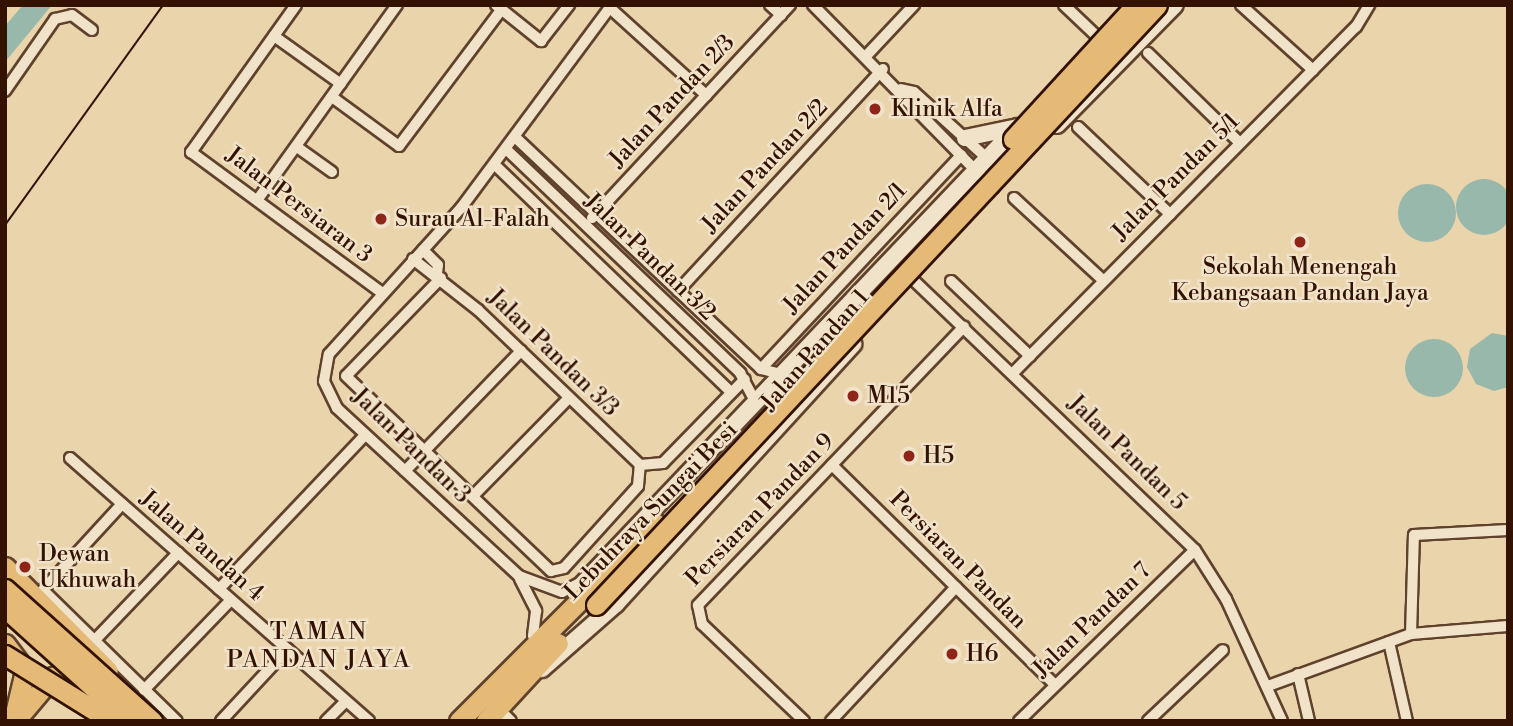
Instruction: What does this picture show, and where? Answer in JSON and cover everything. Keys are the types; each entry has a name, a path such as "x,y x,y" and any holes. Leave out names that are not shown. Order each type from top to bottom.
{"highway":[{"name":"Lebuhraya Sungai Besi","path":"515,677 1137,5"},
{"name":"Lebuhraya Sungai Besi","path":"515,677 1157,5"},
{"path":"5,567 105,669 163,721"},
{"path":"5,589 152,721"},
{"path":"5,608 129,719"},
{"path":"5,644 25,671 14,721"},
{"path":"5,655 105,717 129,719"},
{"path":"14,721 64,669 105,669"},
{"name":"Jalan Pandan 1","path":"498,717 515,677"},
{"name":"Jalan Pandan 1","path":"459,721 515,677"}],"main road":[{"name":"Jalan Pandan 1","path":"515,677 533,636 980,162 1021,124 1137,5"},
{"name":"Jalan Pandan 1","path":"515,677 616,604 1006,176 1175,5"},
{"path":"964,138 1021,124"},
{"path":"776,378 791,389 798,405"}],"street":[{"path":"296,5 274,36 341,84"},
{"path":"258,199 397,5"},
{"path":"332,97 399,146 498,8 541,41 569,5"},
{"path":"770,5 781,15"},
{"name":"Jalan Pandan 2/3","path":"586,225 790,5"},
{"path":"813,5 883,69 961,155 1006,176"},
{"path":"867,55 914,5"},
{"path":"1064,5 1102,41"},
{"path":"1241,5 1313,69"},
{"path":"611,6 706,95"},
{"name":"Jalan Pandan 3","path":"533,636 536,611 519,576 365,435 328,393 325,365 382,293 423,250 495,165 611,6"},
{"name":"Jalan Pandan 5/1","path":"1014,372 1313,69 1369,8"},
{"path":"5,91 55,19 72,15 92,30"},
{"name":"Jalan Persiaran 3","path":"274,36 191,152 382,293"},
{"path":"1148,53 1239,142"},
{"name":"Jalan Pandan 2/2","path":"678,291 883,69"},
{"path":"901,89 914,92 964,138 994,189"},
{"path":"1078,127 1170,214"},
{"path":"516,137 761,369 776,378"},
{"path":"297,147 332,172"},
{"name":"Jalan Pandan 3/2","path":"506,150 745,379 755,401"},
{"name":"Jalan Pandan 2/1","path":"761,369 961,155"},
{"name":"Jalan Pandan 3/2","path":"495,165 731,392"},
{"path":"1014,198 1103,280"},
{"name":"Jalan Pandan 3/3","path":"423,250 438,265 439,275"},
{"name":"Jalan Pandan 5","path":"890,257 1014,372 1195,550 1268,686 1282,721"},
{"name":"Jalan Pandan 3/3","path":"414,259 428,274 439,275 640,465"},
{"path":"439,275 346,376 558,571 638,486 640,465 663,463 745,379"},
{"path":"951,281 1030,356"},
{"name":"Persiaran Pandan 9","path":"804,721 696,615 698,605 964,327"},
{"path":"405,471 521,351"},
{"path":"474,496 569,398"},
{"path":"219,589 365,435"},
{"name":"Jalan Pandan 4","path":"70,458 369,721"},
{"name":"Persiaran Pandan","path":"832,465 1055,685"},
{"path":"122,504 43,590 177,721"},
{"path":"1411,634 1414,535 1508,530"},
{"name":"Jalan Pandan 7","path":"1019,721 1195,550"},
{"path":"94,641 178,553"},
{"name":"Jalan Pandan 3","path":"519,576 562,592 586,580"},
{"path":"831,721 956,587"},
{"path":"145,690 231,600"},
{"path":"1268,686 1411,634 1508,626"},
{"path":"1389,642 1407,721"},
{"path":"221,721 288,649"},
{"path":"1148,721 1223,650"},
{"path":"1298,674 1309,721"},
{"path":"327,721 346,701"}],"shaded area":[{"path":"23,5 52,5 5,62 5,26"},
{"path":"1484,179 1499,184 1507,192 1512,207 1507,222 1499,230 1484,235 1469,230 1461,222 1456,207 1461,192 1469,184"},
{"path":"1427,184 1443,189 1451,197 1456,213 1451,229 1443,237 1427,242 1411,237 1403,229 1398,213 1403,197 1411,189"},
{"path":"1492,333 1508,336 1508,387 1494,391 1476,384 1467,367 1470,349"},
{"path":"1434,339 1450,344 1458,352 1463,368 1458,384 1450,392 1434,397 1418,392 1410,384 1405,368 1410,352 1418,344"}],"tram line":[{"path":"5,225 163,5"}],"place":[{"name":"Klinik Alfa","path":"875,109"},
{"name":"Surau Al-Falah","path":"381,219"},
{"name":"Sekolah Menengah Kebangsaan Pandan Jaya","path":"1300,242"},
{"name":"M15","path":"853,396"},
{"name":"H5","path":"909,456"},
{"name":"Dewan Ukhuwah","path":"25,567"},
{"name":"H6","path":"952,654"}],"district":[{"name":"TAMAN PANDAN JAYA","path":"319,647"}]}
